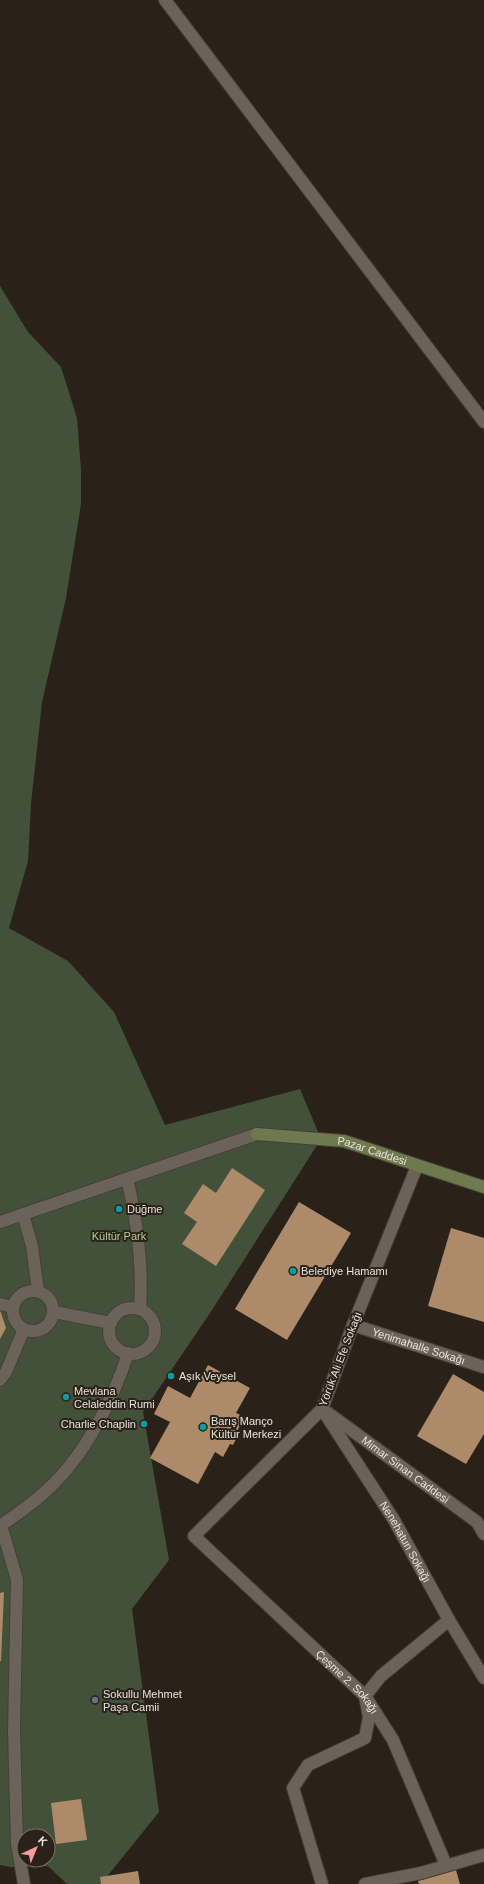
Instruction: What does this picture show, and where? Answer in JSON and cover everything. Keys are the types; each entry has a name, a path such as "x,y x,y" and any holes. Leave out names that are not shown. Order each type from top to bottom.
{"main road":[{"name":"Pazar Caddesi","path":"257,1134 344,1141 484,1187"}],"street":[{"path":"165,0 484,422"},
{"path":"0,1222 257,1134"},
{"name":"Yörük Ali Efe Sokağı","path":"194,1536 322,1409 353,1325 417,1166"},
{"path":"127,1179 138,1247 141,1291 140,1309"},
{"path":"23,1214 32,1246 38,1291"},
{"path":"38,1291 49,1298 54,1312 52,1318 43,1329 37,1331 24,1329 15,1320 15,1301 25,1292 38,1291"},
{"path":"0,1304 14,1307"},
{"path":"126,1308 140,1309 147,1313 155,1324 156,1332 154,1340 144,1351 128,1353 121,1351 111,1339 111,1323 114,1317 126,1308"},
{"path":"54,1312 111,1323"},
{"name":"Yenimahalle Sokağı","path":"353,1325 484,1367"},
{"path":"0,1380 6,1372 24,1329"},
{"path":"24,1884 17,1844 14,1730 17,1580 0,1526 25,1509 47,1491 66,1470 106,1411 120,1378 128,1353"},
{"name":"Mimar Sinan Caddesi","path":"322,1409 482,1521 484,1534"},
{"name":"Nenehatun Sokağı","path":"322,1409 394,1520 449,1620 484,1678"},
{"name":"Çeşme 2. Sokağı","path":"194,1536 365,1696 393,1740 446,1865"},
{"path":"322,1884 293,1788 308,1765 364,1738 369,1717 365,1696 381,1676 449,1620"},
{"path":"365,1884 421,1873 484,1855"}],"green space":[{"name":"Kültür Park","path":"0,286 28,332 61,367 77,418 81,470 81,504 66,598 42,702 31,804 28,861 9,928 68,961 114,1012 165,1125 300,1089 321,1139 212,1310 143,1412 169,1560 132,1609 159,1812 101,1884 67,1884 50,1868 56,1868 56,1828 16,1828 16,1867 0,1865"}],"building":[{"path":"232,1168 265,1190 216,1266 182,1244 197,1222 184,1213 203,1184 216,1193"},
{"name":"Belediye Hamamı","path":"299,1202 351,1233 287,1340 235,1309"},
{"path":"451,1228 484,1238 484,1322 428,1306"},
{"path":"0,1310 6,1328 0,1339"},
{"name":"Barış Manço Kültür Merkezi","path":"208,1365 250,1388 236,1413 245,1417 237,1431 239,1433 233,1445 230,1444 223,1457 215,1452 198,1484 150,1458 170,1422 154,1414 168,1386 190,1398"},
{"path":"453,1374 484,1392 484,1434 466,1464 417,1436"},
{"path":"4,1592 1,1661 0,1661 0,1593"},
{"path":"81,1799 87,1840 56,1844 56,1828 54,1828 51,1803"},
{"path":"456,1870 460,1884 419,1884 418,1881"},
{"path":"138,1871 140,1884 101,1884 100,1877"}],"place":[{"name":"Düğme","path":"119,1209"},
{"name":"Belediye Hamamı","path":"293,1271"},
{"name":"Aşık Veysel","path":"171,1376"},
{"name":"Mevlana Celaleddin Rumi","path":"66,1397"},
{"name":"Charlie Chaplin","path":"144,1424"},
{"name":"Barış Manço Kültür Merkezi","path":"203,1427"},
{"name":"Sokullu Mehmet Paşa Camii","path":"95,1700"}]}
